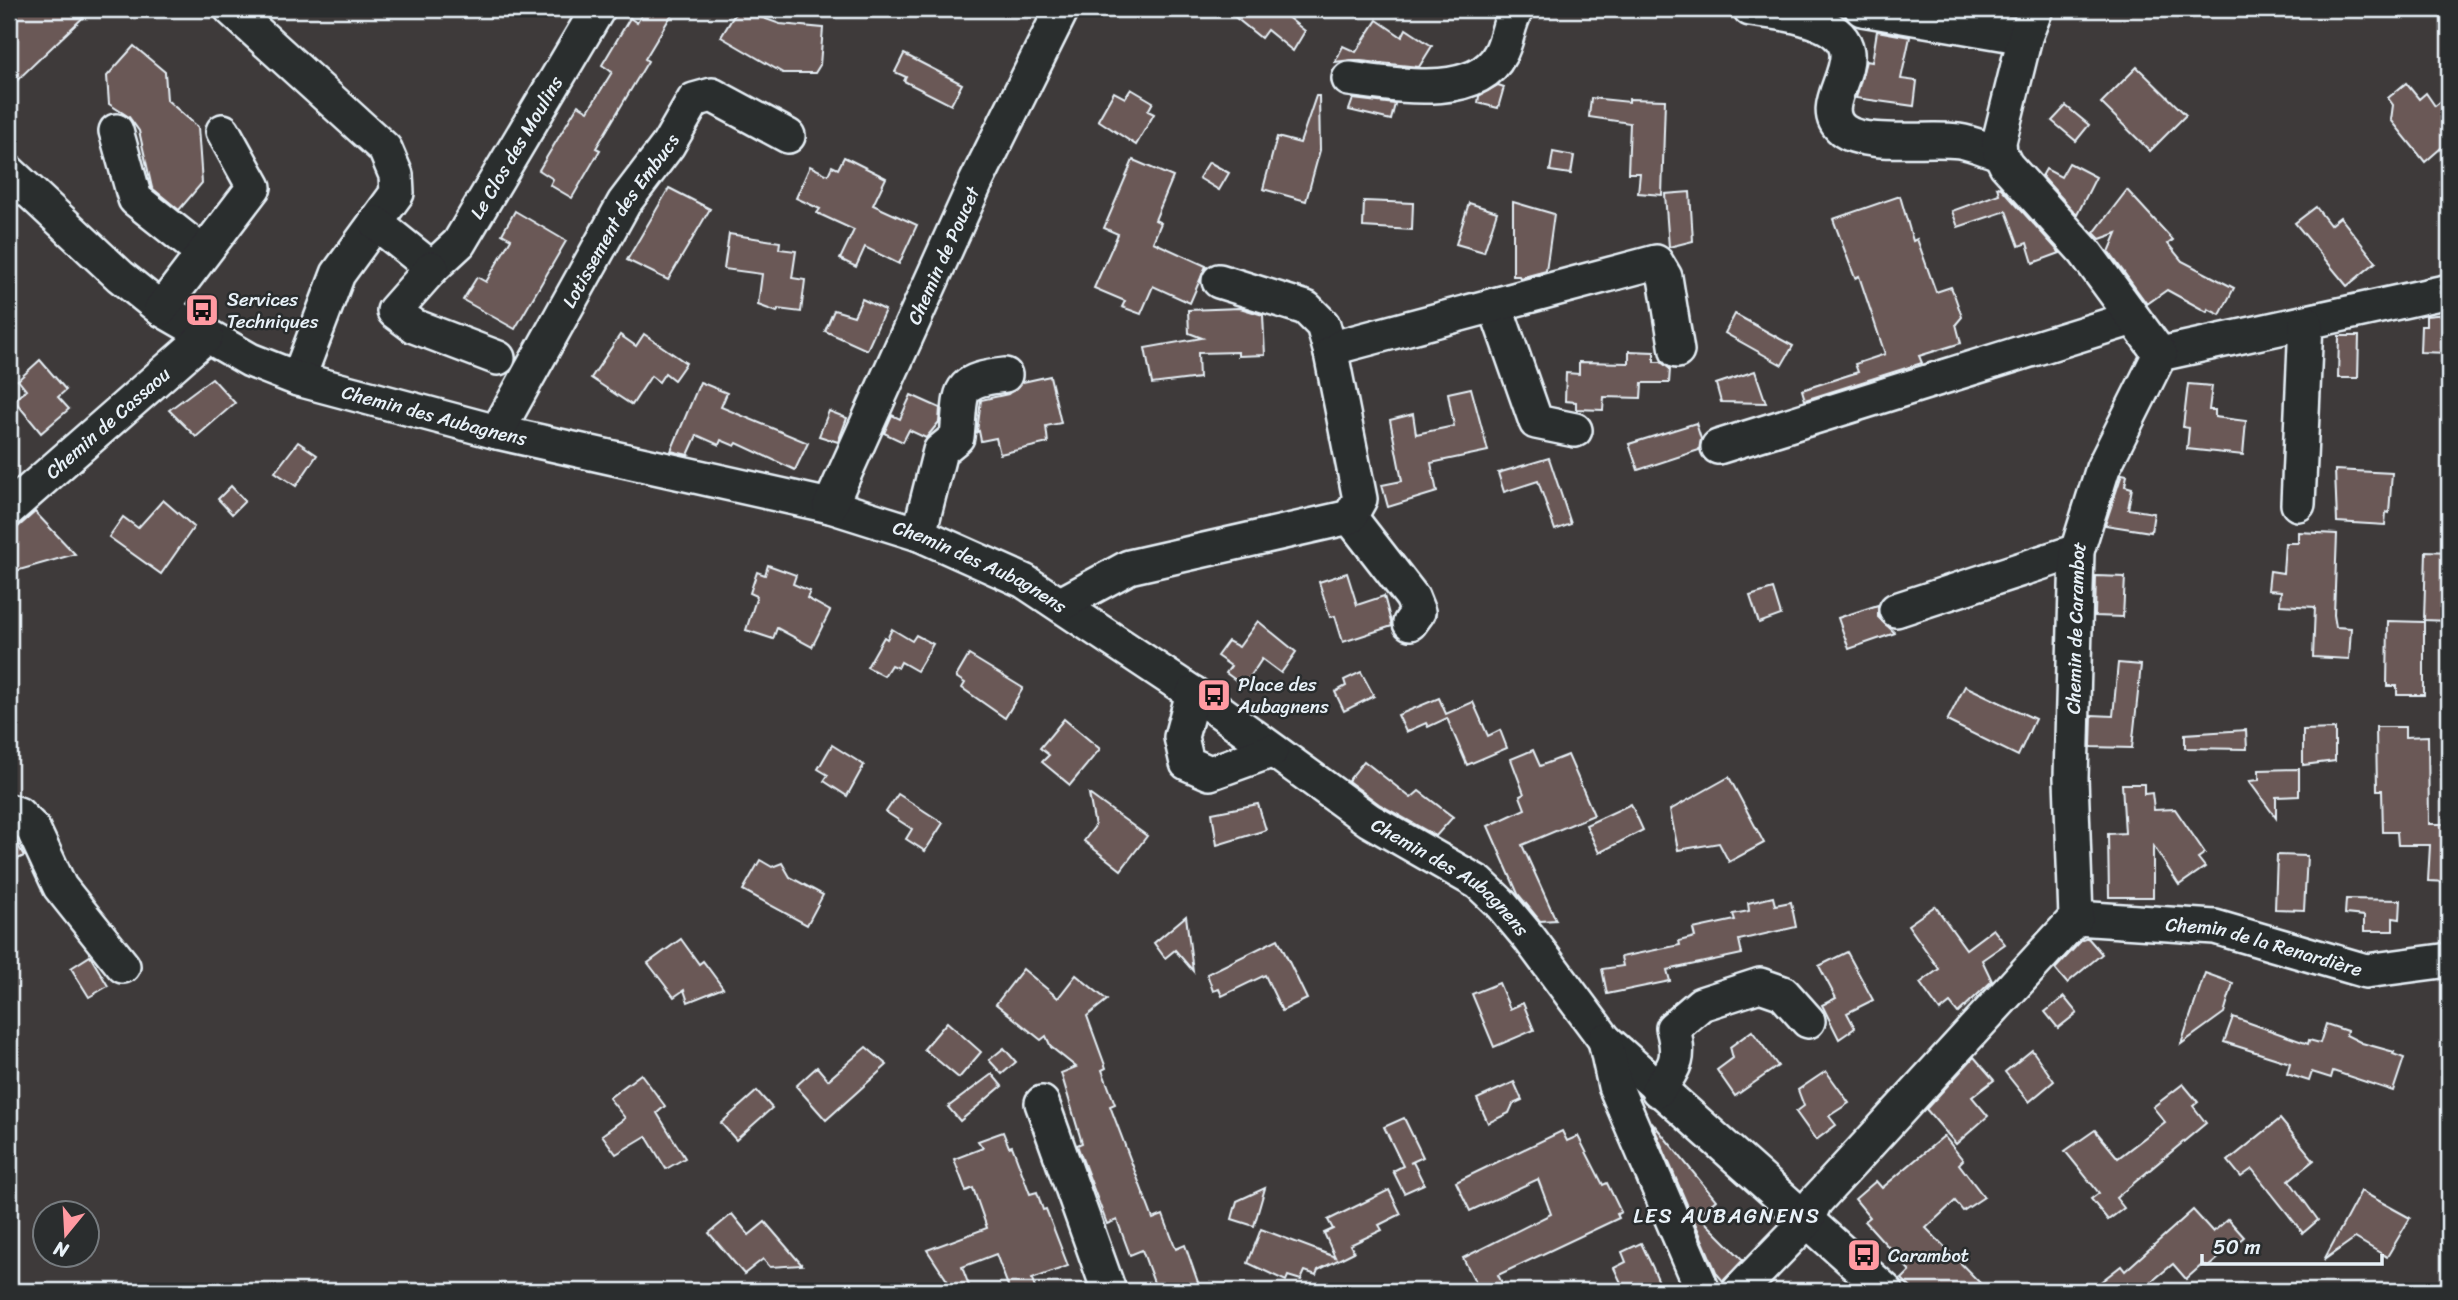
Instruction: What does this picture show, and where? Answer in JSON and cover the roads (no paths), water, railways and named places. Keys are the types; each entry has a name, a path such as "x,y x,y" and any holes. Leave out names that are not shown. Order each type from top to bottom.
{"street":[{"path":"231,9 385,149 396,174 397,193 338,274 298,379"},
{"name":"Chemin de Poucet","path":"830,506 976,182 1062,9"},
{"path":"1349,79 1444,86 1470,79 1492,66 1500,54 1517,9"},
{"path":"1750,9 1819,23 1845,42 1849,61 1832,108 1834,121 1844,131 1861,137 1960,141 2000,153"},
{"path":"1863,9 2030,23 1999,142 2000,153 2006,165 2085,252 2160,354 2449,291"},
{"name":"Le Clos des Moulins","path":"498,358 414,326 394,311 432,268 459,243 590,12"},
{"name":"Lotissement des Embucs","path":"497,432 624,203 668,145 694,100 712,95 788,136"},
{"path":"116,131 135,199 203,253"},
{"path":"161,309 254,187 223,131"},
{"name":"Chemin des Aubagnens","path":"9,172 120,276 161,309 250,360 298,379 497,432 830,506 919,534 1024,581 1193,693 1369,820 1479,883 1530,939 1605,1040 1886,1291"},
{"path":"376,223 432,268"},
{"path":"1331,353 1344,345 1656,262 1665,277 1677,351"},
{"path":"1061,604 1129,568 1350,517 1360,499 1324,325 1306,308 1219,281"},
{"path":"1495,305 1536,422 1575,430"},
{"path":"1718,447 2133,318"},
{"path":"2298,504 2306,322"},
{"name":"Chemin de Cassaou","path":"11,502 206,336"},
{"name":"Chemin de Carambot","path":"2076,918 2071,778 2077,551 2103,468 2160,354"},
{"path":"919,534 940,451 957,437 962,390 974,379 1005,375"},
{"path":"1350,517 1412,597 1418,612 1410,624"},
{"path":"1896,610 2077,551"},
{"path":"1193,693 1181,737 1187,763 1210,773 1271,751"},
{"path":"9,811 18,814 33,829 60,887 122,966"},
{"path":"1739,1291 1806,1222 1815,1202 2076,918"},
{"name":"Chemin de la Renardière","path":"2076,918 2215,927 2365,971 2449,960"},
{"path":"1658,1090 1674,1068 1679,1051 1673,1028 1701,1004 1760,985 1783,992 1808,1021"},
{"path":"1605,1040 1615,1086 1703,1291"},
{"path":"1042,1103 1109,1291"}],"place":[{"name":"Services Techniques","path":"202,310"},
{"name":"Place des Aubagnens","path":"1214,695"},
{"name":"Carambot","path":"1864,1255"}],"district":[{"name":"LES AUBAGNENS","path":"1727,1216"}]}
